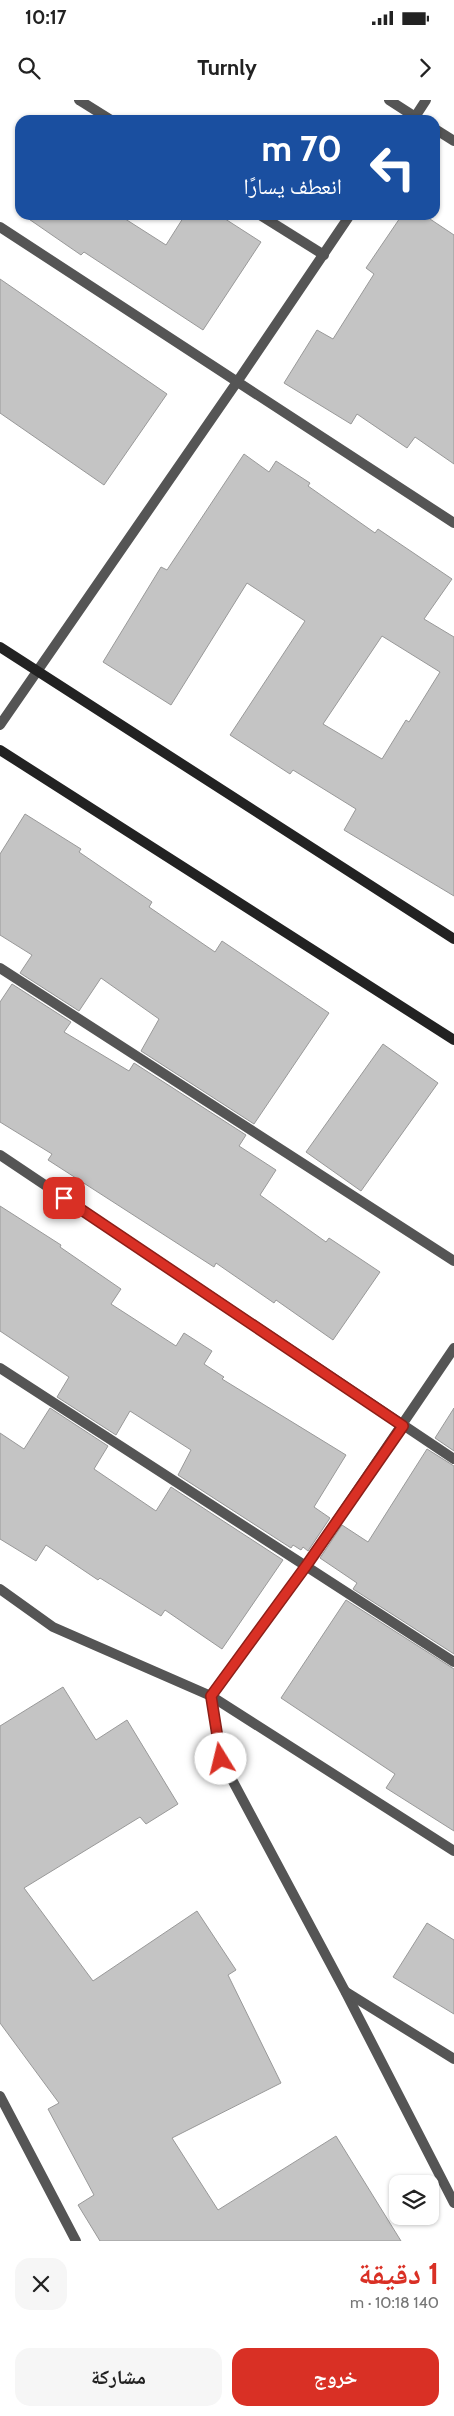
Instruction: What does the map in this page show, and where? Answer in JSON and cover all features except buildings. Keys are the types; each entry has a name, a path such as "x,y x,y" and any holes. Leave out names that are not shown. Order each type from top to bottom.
{"street":[{"path":"79,100 103,115"},
{"path":"389,100 410,115"},
{"path":"418,115 426,100"},
{"path":"440,132 454,141"},
{"path":"268,220 324,255"},
{"path":"0,725 347,220"},
{"path":"0,227 454,523"},
{"path":"0,646 454,940"},
{"path":"0,750 454,1040"},
{"path":"0,968 454,1261"},
{"path":"0,1155 454,1459"},
{"path":"454,1348 403,1426 306,1566 211,1696 221,1759 345,1992 454,2203"},
{"path":"0,1368 454,1662"},
{"path":"0,1589 53,1627 211,1696 454,1851"},
{"path":"345,1992 454,2059"},
{"path":"0,2096 76,2241"}],"route":[{"path":"64,1198 403,1426 306,1566 211,1696 221,1759"}]}
